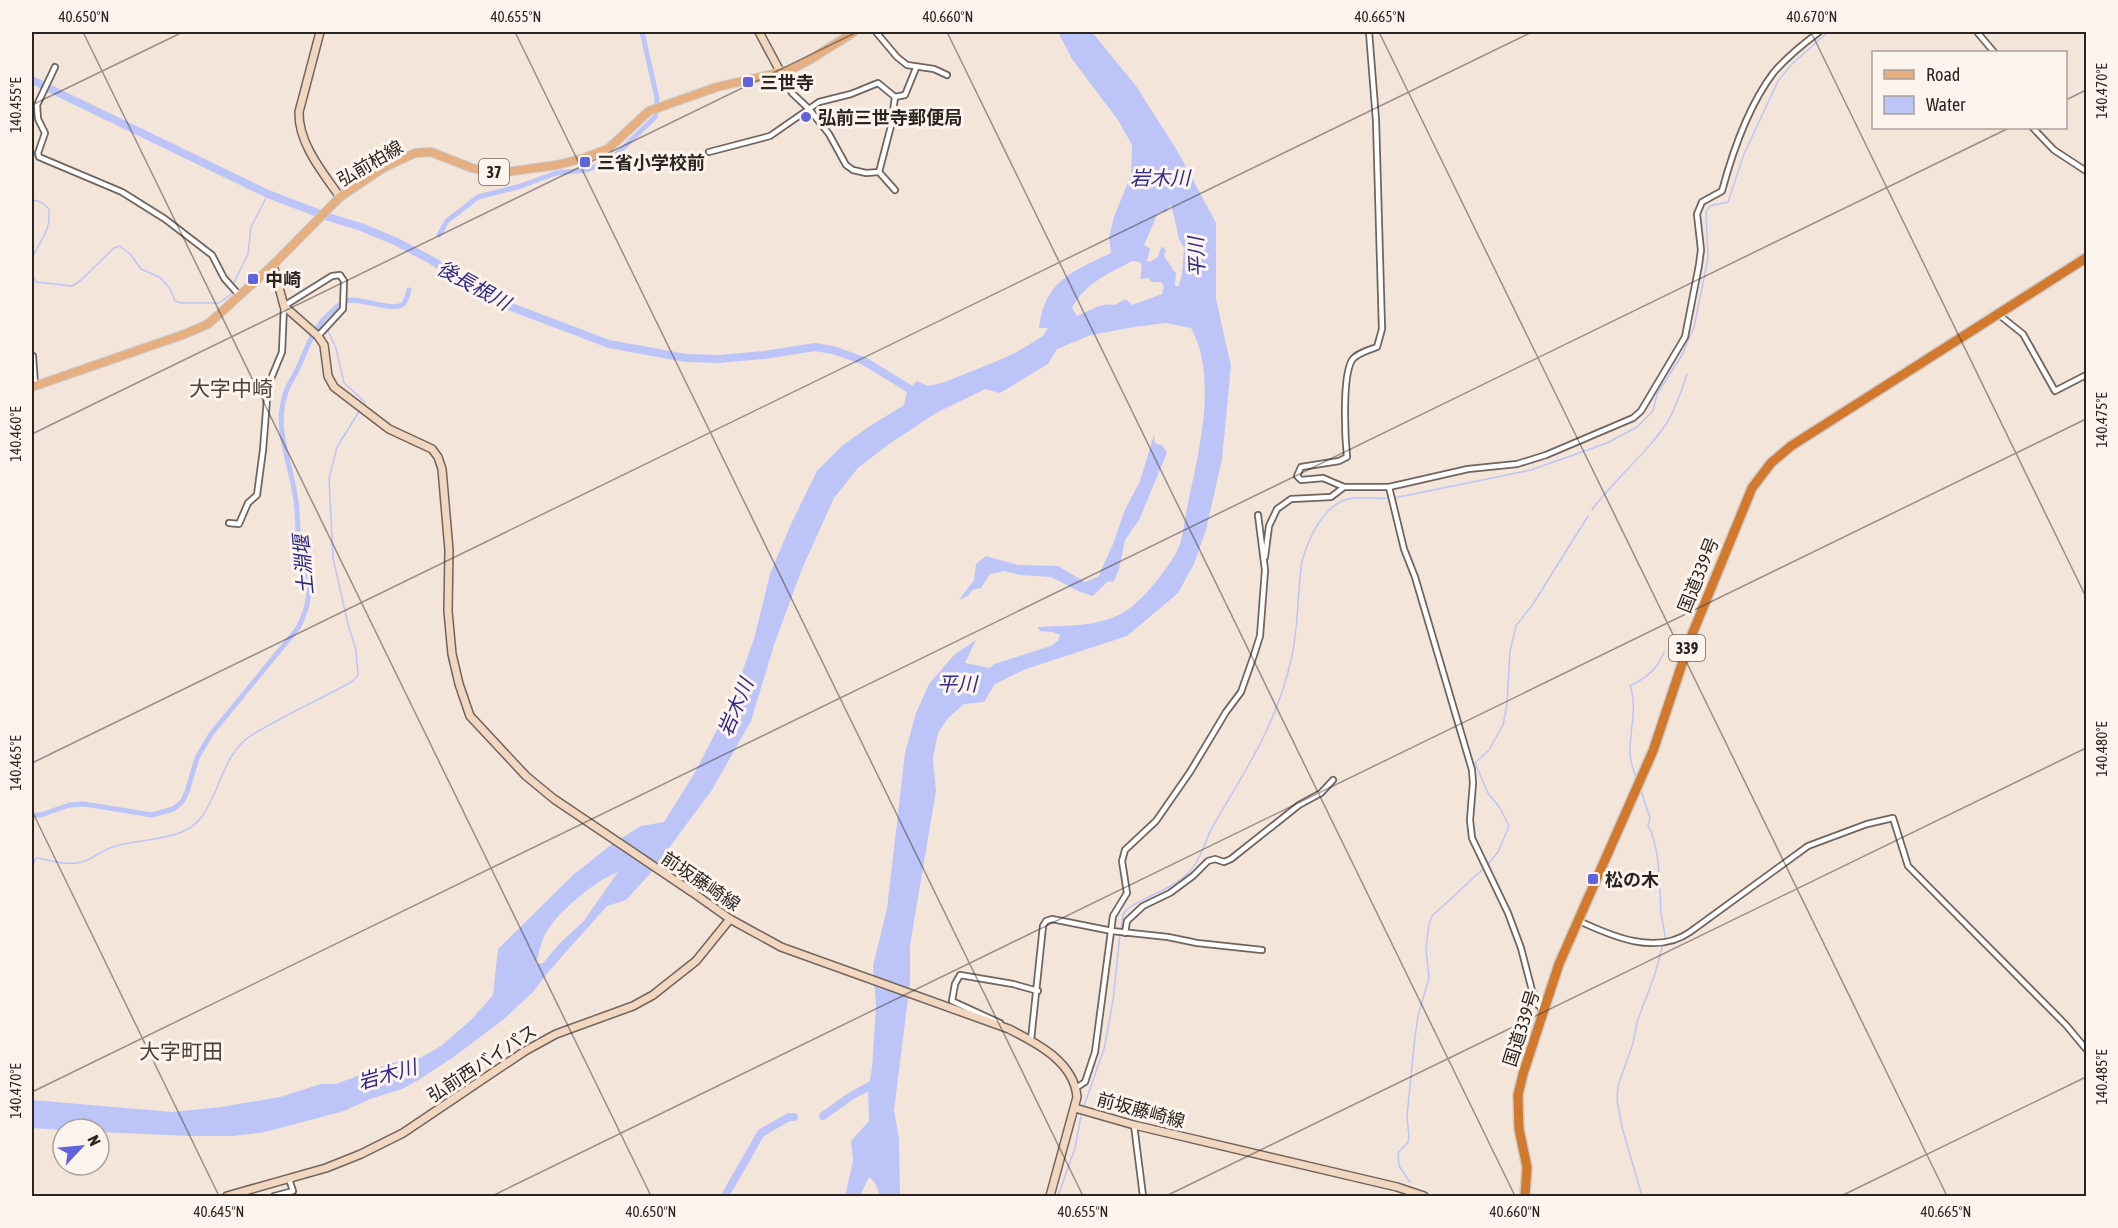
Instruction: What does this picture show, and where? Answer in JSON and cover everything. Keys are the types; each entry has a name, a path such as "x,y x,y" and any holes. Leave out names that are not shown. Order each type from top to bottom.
{"highway":[{"name":"国道339号","path":"1526,1197 1527,1167 1519,1129 1518,1095 1543,1010 1577,920 1653,751 1691,637 1742,509 1756,480 1791,446 2086,258"}],"main road":[{"path":"320,32 299,112 298,126 317,165 338,199"},
{"path":"759,32 781,73"},
{"name":"弘前柏線","path":"33,386 208,324 273,265 338,199 383,168 415,153 440,154 478,170 499,172 535,169 584,159 608,149 649,111 717,87 781,73 811,59 854,32"},
{"path":"273,265 284,306 315,333"},
{"name":"前坂藤崎線","path":"315,333 324,345 328,376 334,387 389,429 428,447 438,457 442,469 448,550 448,611 452,654 466,708 512,762 537,786 730,919 780,947 1002,1027 1031,1040 1063,1065 1073,1079 1076,1088 1075,1108 1134,1125 1396,1187 1424,1197"},
{"name":"弘前西バイパス","path":"227,1197 326,1168 362,1154 403,1133 525,1051 556,1034 633,1006 653,995 696,961 730,919"},
{"path":"1050,1197 1075,1108"}],"street":[{"path":"876,32 897,57 907,65 934,69 947,75"},
{"path":"1369,32 1376,120 1382,328 1377,347 1353,359 1349,370 1346,390 1347,457 1340,461 1301,467 1297,476 1301,480 1323,478 1344,487 1389,487 1468,469 1517,464 1546,455 1619,424 1633,418 1641,411 1685,337 1700,265 1701,250 1697,214 1702,202 1722,191 1729,166 1750,113 1764,87 1783,63 1819,32"},
{"path":"1977,32 1993,51"},
{"path":"54,68 39,102 38,119 45,133 38,153 39,158 122,192 165,219 212,255 224,278 239,295"},
{"path":"895,97 905,95 916,68"},
{"path":"781,73 792,93 809,109 829,134 846,165 860,171 879,172 895,190"},
{"path":"709,152 770,136 828,99 851,94 878,83 895,97"},
{"path":"879,172 891,126 895,97"},
{"path":"2034,129 2054,150 2086,171"},
{"path":"229,523 239,524 248,503 257,495 268,386 282,352 284,306 336,275 343,278 344,306 315,333"},
{"path":"1998,314 2023,334 2055,391 2086,375"},
{"path":"33,356 33,386"},
{"path":"1076,1088 1085,1082 1095,1052 1114,932 1113,916 1126,892 1122,861 1125,850 1156,821 1240,692 1260,636 1264,557 1269,526 1277,509 1291,499 1331,497 1344,487"},
{"path":"1389,487 1404,549 1415,577 1472,770 1470,820 1472,838 1508,914 1521,948 1535,1002 1543,1010"},
{"path":"1257,515 1264,557"},
{"path":"1124,933 1127,921 1143,906 1170,893 1193,876 1208,861 1215,859 1224,862 1231,859 1299,804 1321,793 1333,780"},
{"path":"1577,920 1607,933 1645,942 1658,944 1673,942 1808,846 1867,824 1893,818 1908,866 2066,1024 2086,1049"},
{"path":"692,892 699,883"},
{"path":"1031,1040 1038,991 1043,926 1046,921 1052,919 1114,932 1262,950"},
{"path":"1002,1027 1001,1023 952,1000 960,975 1013,984 1038,991"},
{"path":"1134,1125 1143,1197"},
{"path":"274,1197 292,1191 289,1179"}],"water":[{"name":"岩木川","path":"1058,32 1092,32 1136,86 1178,152 1216,223 1216,299 1231,366 1222,459 1206,530 1194,564 1178,593 1127,636 1026,669 995,684 984,702 964,704 948,718 938,733 933,758 936,791 910,945 910,983 894,1110 899,1139 900,1196 880,1196 875,1183 869,1177 860,1196 845,1196 853,1161 851,1141 869,1121 868,1090 872,1068 876,1006 873,966 887,909 905,753 916,713 929,684 954,655 976,640 965,663 990,668 994,664 1051,646 1058,641 1060,635 1040,631 1037,627 1085,624 1108,619 1130,608 1158,579 1177,551 1181,539 1201,438 1205,391 1203,368 1199,347 1191,328 1166,323 1134,327 1091,335 1057,349 1048,364 1000,393 985,389 936,413 858,468 834,498 802,569 774,645 751,721 712,790 648,876 626,900 607,906 533,992 504,1019 455,1056 402,1089 370,1099 344,1111 265,1132 233,1136 111,1133 111,1117 51,1117 51,1129 32,1128 32,1100 172,1112 280,1097 321,1084 336,1084 392,1063 420,1058 441,1046 472,1019 493,995 498,949 572,876 612,844 641,826 664,822 694,774 731,703 754,639 770,574 817,471 843,445 904,405 907,391 917,381 928,386 945,382 1015,353 1043,336 1048,328 1039,328 1042,312 1054,288 1073,272 1111,253 1109,237 1114,217 1131,175 1132,145 1118,120 1072,59","holes":["1171,204 1179,239 1184,248 1182,274 1179,286 1175,286 1176,272 1164,256 1166,250 1161,248 1158,257 1150,262 1147,261 1150,249 1144,245 1158,213 1166,212","1132,261 1140,262 1142,266 1140,279 1148,278 1152,282 1161,282 1164,286 1162,294 1132,305 1126,299 1114,305 1100,306 1077,316 1072,308 1084,292 1098,280","618,872 583,922 543,963 536,964 543,940 557,918 576,899 599,882"]},
{"path":"1154,435 1155,443 1163,446 1167,453 1139,520 1125,540 1114,581 1107,582 1093,596 1051,577 1020,575 1004,571 990,574 981,588 972,590 969,595 959,600 974,580 976,564 986,556 1018,565 1058,566 1085,582 1098,577 1124,512 1140,481"}],"waterway":[{"name":"土淵堰","path":"439,235 447,221 478,197 521,186 556,173 587,170 606,162 655,117 657,98 642,32"},
{"path":"1394,498 1531,470 1607,443 1637,427 1653,411 1657,394 1682,355 1694,327 1708,258 1706,212 1710,206 1728,202 1744,154 1778,81 1792,64 1828,32"},
{"name":"後長根川","path":"32,80 268,194 395,241 501,303 609,344 686,358 719,359 815,347 833,350 864,361 918,394"},
{"path":"233,285 248,254 251,227 268,194"},
{"path":"32,200 41,202 49,209 45,235 32,258"},
{"path":"32,275 36,282 72,286 114,248 120,246 131,255 141,269 161,278 170,289 175,301 219,303 231,294"},
{"name":"土淵堰","path":"32,815 41,815 69,805 84,804 152,815 173,809 182,802 197,758 211,734 298,628 304,615 309,594 308,584 299,540 296,500 281,420 287,389 315,332 324,319 338,306 352,300 399,306 404,303 409,290"},
{"name":"土淵堰","path":"322,320 324,325"},
{"path":"327,329 336,348 344,383 365,402 363,406"},
{"path":"1592,510 1660,433 1674,410 1687,374"},
{"path":"32,867 36,858 67,863 82,862 110,848 182,832 200,819 231,757 245,740 353,681 358,675 356,650 333,558 329,479 337,447 360,410"},
{"path":"1121,930 1123,915 1127,909 1179,881 1191,870 1269,725 1278,705 1291,660 1302,561 1318,524 1331,508 1348,499 1390,498"},
{"path":"1488,864 1498,852 1509,826 1500,808 1488,793 1475,763 1489,750 1503,725 1507,704 1510,651 1516,626 1533,604 1588,516"},
{"path":"1636,778 1630,757 1633,720 1630,686 1651,672 1664,652"},
{"path":"1641,791 1650,818 1648,825 1657,857 1665,940"},
{"path":"1410,1182 1399,1166 1398,1153 1408,1142 1409,1136 1407,1117 1414,1045 1418,1016 1429,978 1426,949 1429,924 1432,916 1483,869"},
{"path":"1084,1106 1104,1049 1113,1001 1120,934"},
{"path":"1642,1196 1622,1127 1617,1100 1618,1086 1663,944"},
{"path":"823,1116 851,1096 877,1082"},
{"path":"1058,1196 1075,1148 1081,1116"},
{"path":"725,1196 761,1133 789,1117 794,1117"}],"place":[{"name":"三世寺","path":"748,82"},
{"name":"弘前三世寺郵便局","path":"806,117"},
{"name":"三省小学校前","path":"585,162"},
{"name":"中崎","path":"253,279"},
{"name":"松の木","path":"1593,879"}],"district":[{"name":"大字中崎","path":"231,388"},
{"name":"大字町田","path":"181,1051"}],"water label":[{"name":"平川","path":"1196,257"},
{"name":"平川","path":"957,683"}]}
